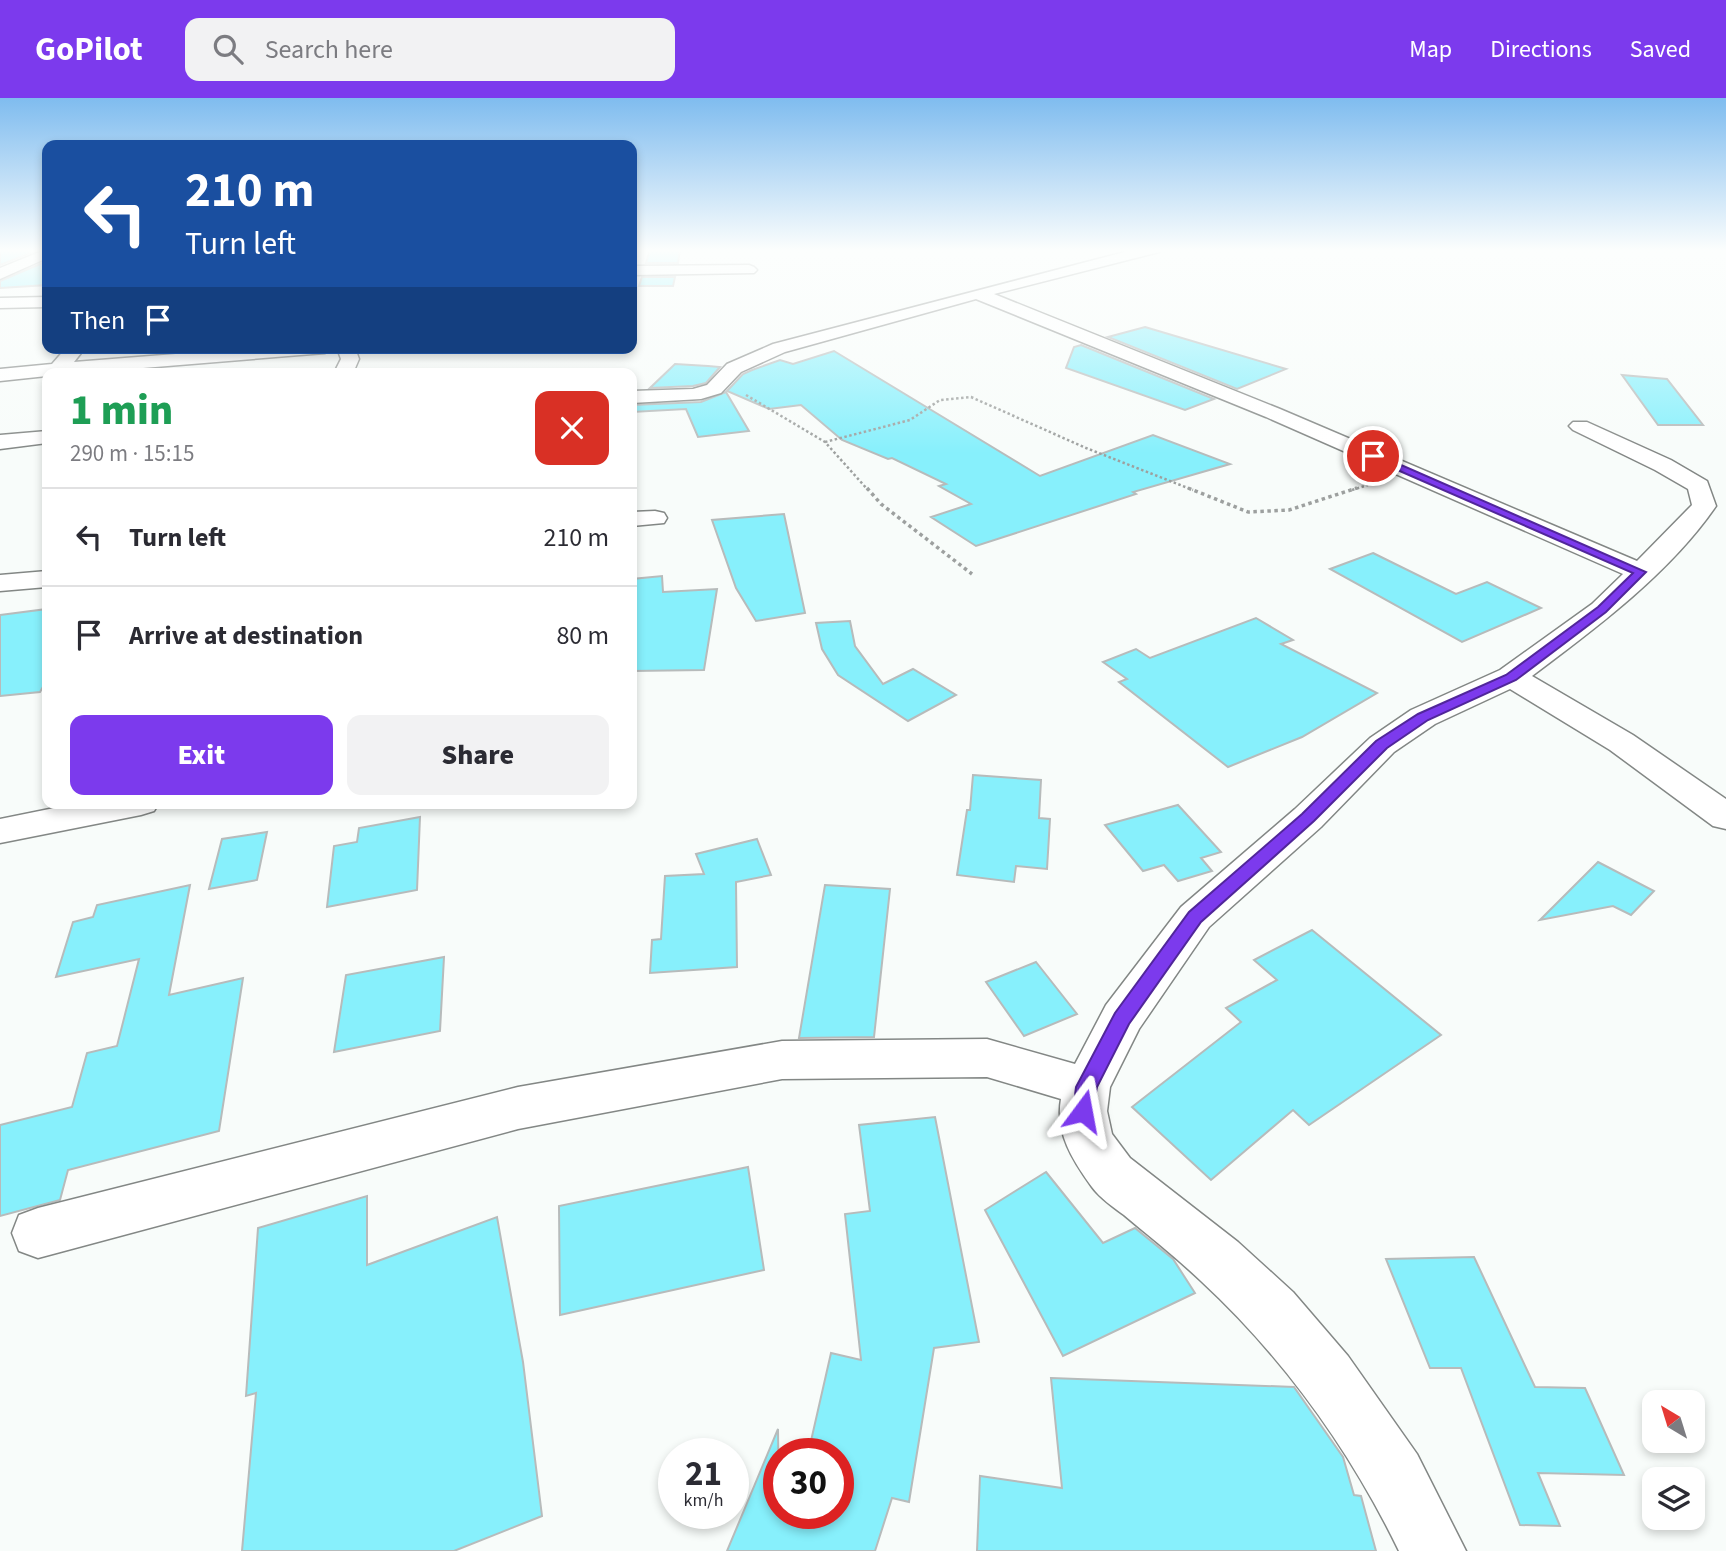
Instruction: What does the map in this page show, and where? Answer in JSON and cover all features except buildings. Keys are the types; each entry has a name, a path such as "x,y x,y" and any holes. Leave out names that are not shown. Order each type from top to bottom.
{"street":[{"path":"637,397 694,395 714,389 720,377 742,363 779,348 893,317"},
{"path":"1037,317 1398,467 1641,572"},
{"path":"59,368 71,354"},
{"path":"71,368 248,354"},
{"path":"0,375 42,371"},
{"path":"1433,1551 1395,1476 1327,1377 1273,1312 1219,1261 1112,1174 1089,1142 1083,1111 1087,1087 1122,1018 1195,917 1308,818 1381,745 1423,717 1511,677 1602,610 1704,506 1699,486 1663,465 1580,426"},
{"path":"0,442 42,438"},
{"path":"0,583 42,579"},
{"path":"1511,677 1563,705 1667,771 1726,817"},
{"path":"0,831 111,809"},
{"path":"38,1233 518,1108 782,1060 987,1058 1087,1087"}],"path":[{"path":"714,389 750,396 825,442 881,505 972,574"},
{"path":"825,442 910,420 940,400 971,397 1086,448 1248,512 1289,510 1380,482 1398,467"}],"route":[{"path":"1083,1111 1087,1087 1122,1018 1195,917 1308,818 1381,745 1423,717 1511,677 1602,610 1641,572 1373,456"}]}
